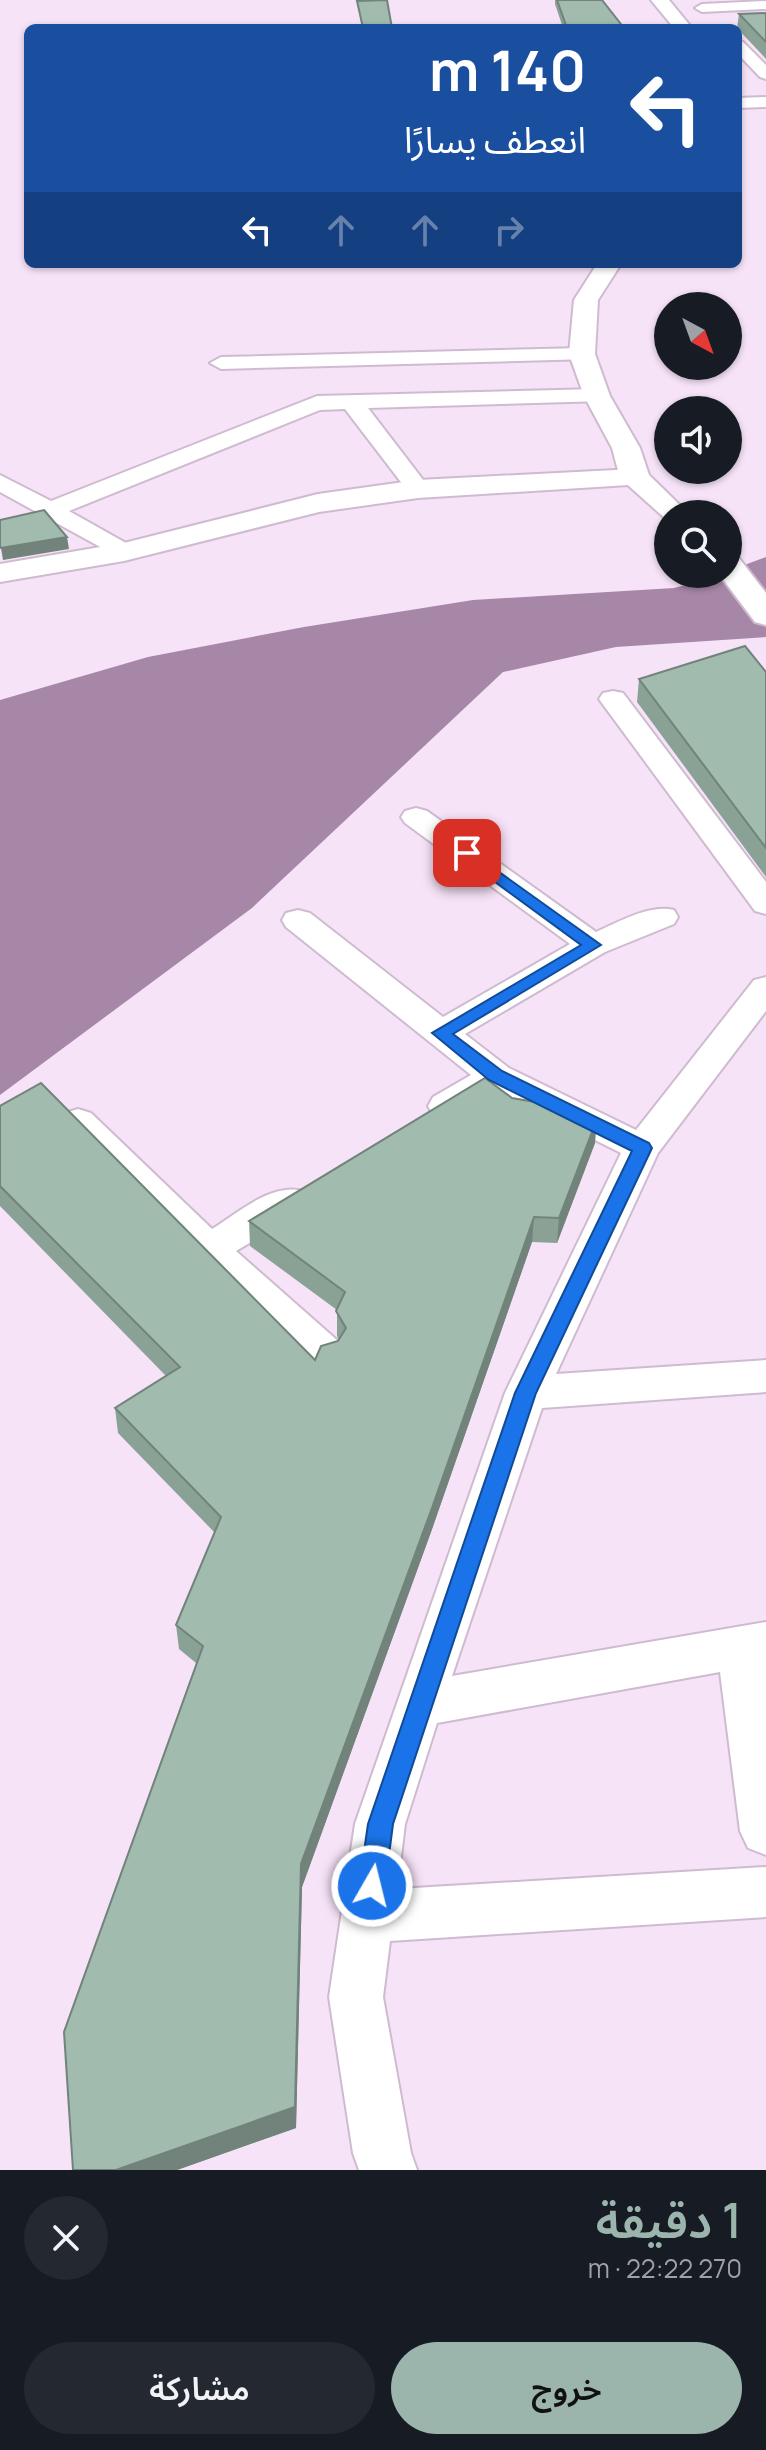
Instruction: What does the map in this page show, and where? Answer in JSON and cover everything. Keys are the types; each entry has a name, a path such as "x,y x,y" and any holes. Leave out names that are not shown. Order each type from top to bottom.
{"main road":[{"path":"642,0 661,24"},
{"path":"660,0 680,24"},
{"path":"584,268 574,300 570,355 602,450 632,472 660,500"},
{"path":"574,300 605,268"},
{"path":"0,573 124,552 318,503 418,489 632,472"},
{"path":"742,583 766,615"}],"street":[{"path":"698,4 766,5"},
{"path":"698,4 717,24"},
{"path":"742,49 766,74"},
{"path":"742,103 766,102"},
{"path":"221,363 570,355"},
{"path":"272,362 317,403"},
{"path":"52,509 317,403 585,396"},
{"path":"351,402 418,489"},
{"path":"0,482 124,552"},
{"path":"613,699 766,904"},
{"path":"416,817 593,945"},
{"path":"441,1033 593,945 662,917"},
{"path":"298,920 496,1076 642,1148"},
{"path":"388,2170 382,2153 356,1997 380,1824 526,1393 642,1148 766,988"},
{"path":"414,1125 496,1076"},
{"path":"67,1110 209,1249 323,1352"},
{"path":"209,1249 318,1183"},
{"path":"526,1393 766,1376"},
{"path":"419,1704 753,1645 766,1831"},
{"path":"368,1917 766,1892"}],"shaded area":[{"path":"766,557 766,637 616,647 503,672 252,908 0,1095 0,700 148,657 304,627 473,600 674,588 742,588 742,566"}],"building":[{"path":"387,0 391,24 362,24 357,1"},
{"path":"557,0 602,0 621,24 566,24"},
{"path":"766,13 766,42 739,14"},
{"path":"44,510 67,537 1,548 0,520"},
{"path":"745,646 766,672 766,848 639,679"},
{"path":"485,1078 512,1098 581,1110 597,1119 559,1218 534,1217 432,1508 301,1864 295,2107 116,2170 73,2170 64,2032 203,1646 176,1625 221,1517 115,1408 180,1367 0,1186 0,1106 41,1083 315,1360 321,1346 338,1341 346,1328 336,1311 345,1292 249,1221"}],"route":[{"path":"372,1886 380,1824 526,1393 642,1148 496,1076 441,1033 593,945 467,853"}]}
